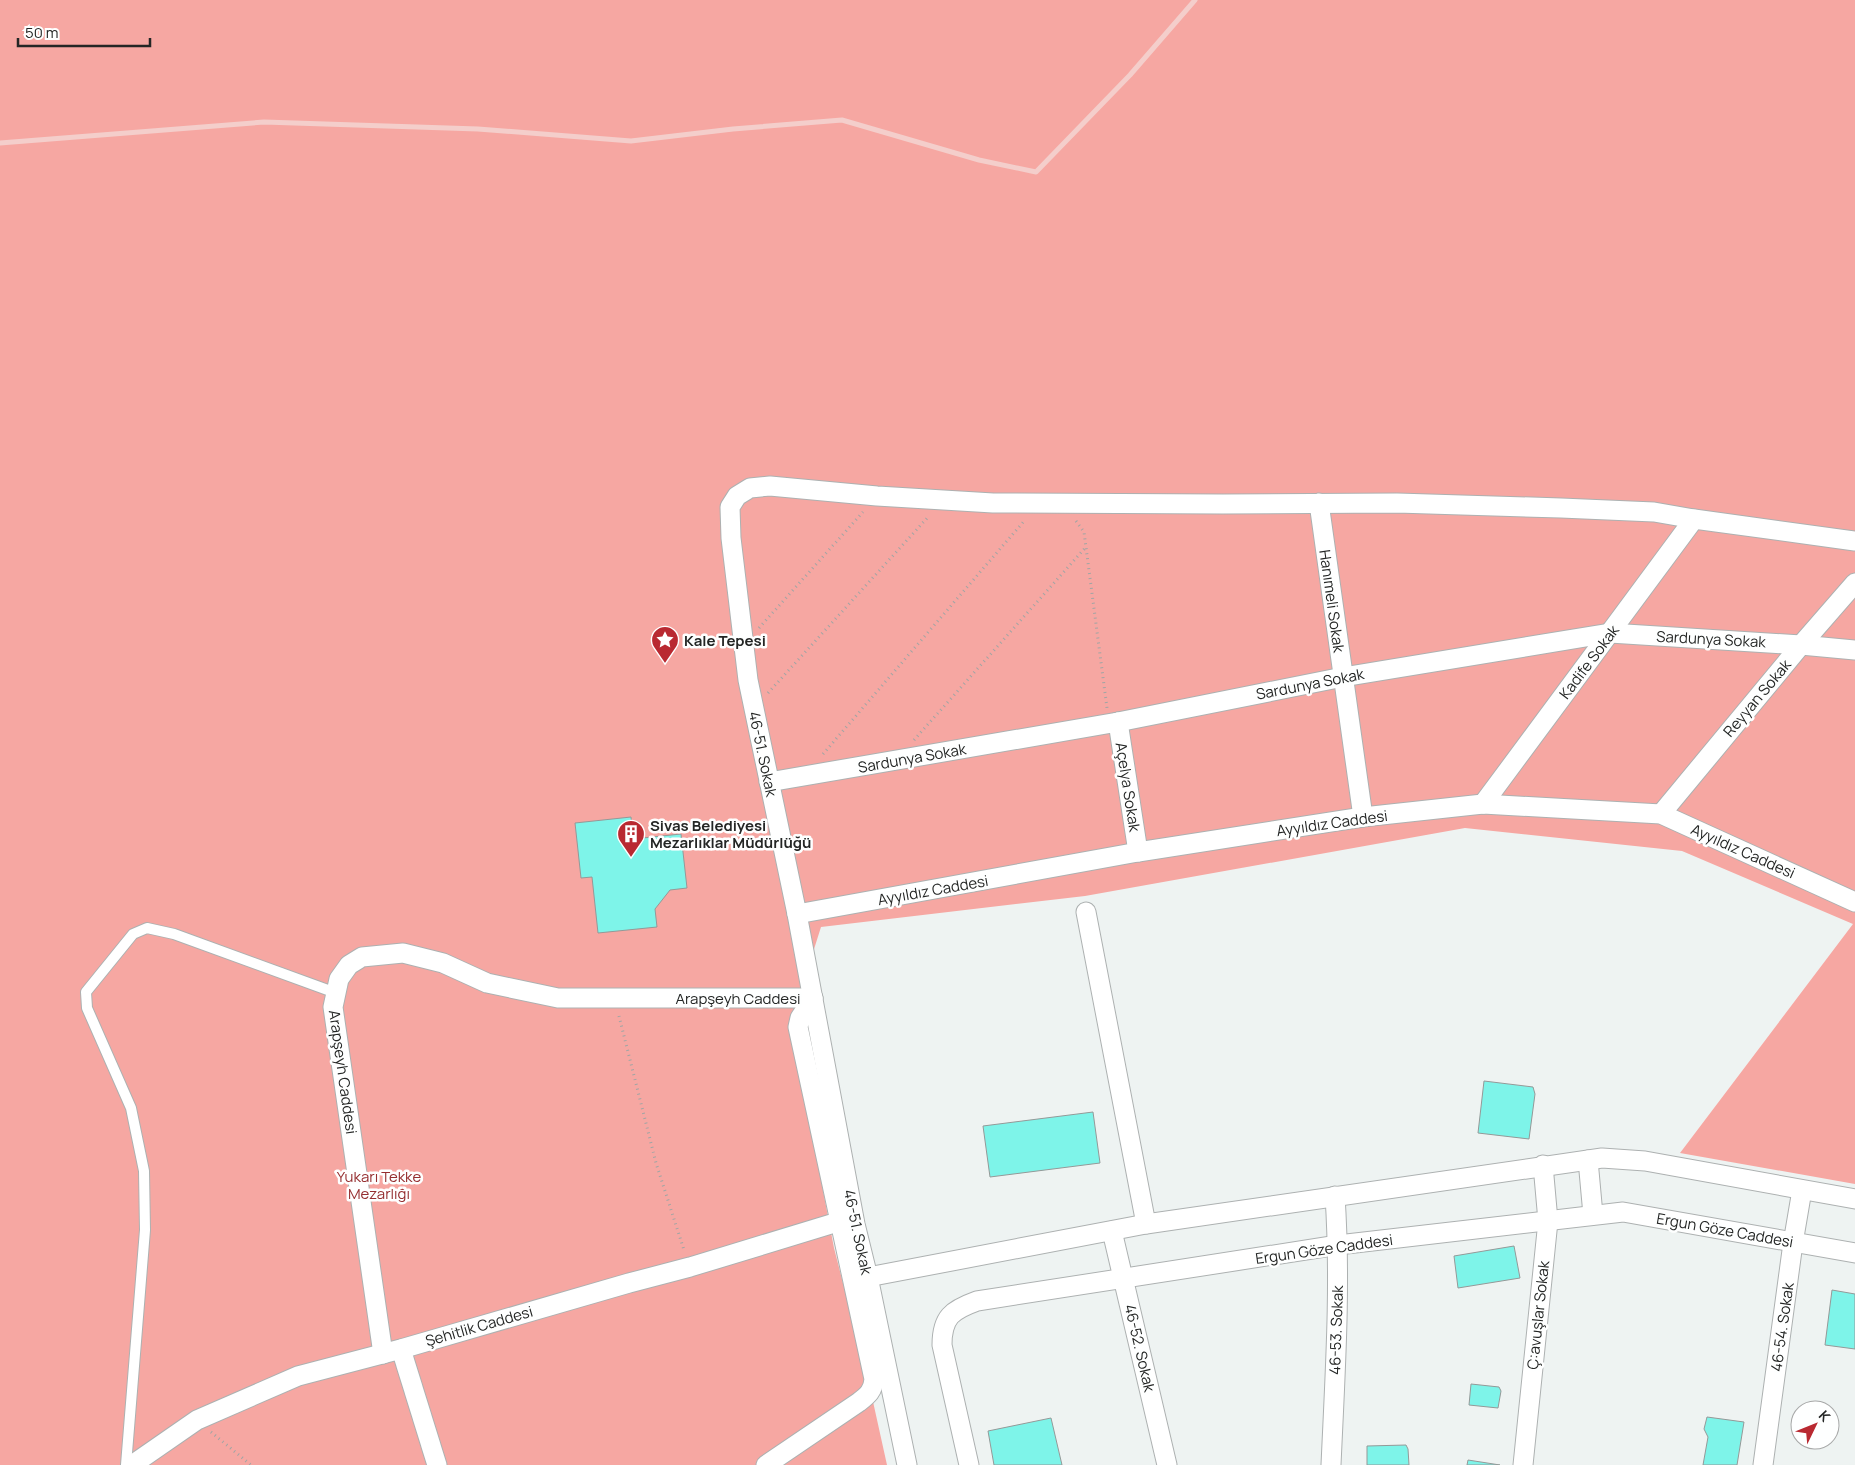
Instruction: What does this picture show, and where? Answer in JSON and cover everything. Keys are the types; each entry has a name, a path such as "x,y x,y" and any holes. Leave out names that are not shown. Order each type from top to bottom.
{"street":[{"name":"46-51. Sokak","path":"877,496 770,486 744,491 737,496 730,507 731,538 754,708 797,914 856,1224 907,1465"},
{"path":"877,496 1047,503 1397,503 1580,508 1654,512 1855,541"},
{"name":"Hanımeli Sokak","path":"1319,503 1363,817"},
{"name":"Kadife Sokak","path":"1483,804 1694,519"},
{"name":"Reyyan Sokak","path":"1661,814 1855,583"},
{"name":"Sardunya Sokak","path":"769,782 1113,723 1343,678 1610,634 1802,645 1855,650"},
{"name":"Açelya Sokak","path":"1113,723 1138,852"},
{"name":"Ayyıldız Caddesi","path":"797,914 1138,852 1363,817 1483,804 1661,814 1855,902"},
{"path":"1086,912 1146,1224"},
{"name":"Arapşeyh Caddesi","path":"437,1465 392,1351 333,1007 339,979 349,965 362,957 403,953 443,963 487,983 558,998 813,998"},
{"name":"46-51. Sokak","path":"766,1465 868,1395 874,1386 841,1221 798,1027 800,1018 813,998"},
{"path":"868,1277 1146,1224 1602,1158 1645,1161 1855,1199"},
{"path":"1588,1160 1593,1216"},
{"name":"Ç:avuşlar Sokak","path":"1523,1465 1548,1221 1543,1166"},
{"name":"46-54. Sokak","path":"1763,1465 1802,1190"},
{"name":"46-53. Sokak","path":"1331,1465 1338,1245 1335,1196"},
{"name":"Ergun Göze Caddesi","path":"969,1465 942,1345 942,1332 946,1321 952,1314 962,1307 977,1301 1338,1245 1623,1212 1855,1253"},
{"name":"Şehitlik Caddesi","path":"132,1465 197,1420 298,1376 690,1267 841,1221"},
{"name":"46-52. Sokak","path":"1112,1231 1167,1465"}],"lane":[{"path":"126,1465 145,1230 144,1171 131,1108 87,1008 86,992 133,934 147,928 174,934 336,993"}],"path":[{"path":"744,645 877,496"},
{"path":"754,708 943,500"},
{"path":"822,754 1047,503 1080,525 1084,532 1105,686 1113,723"},
{"path":"895,761 1086,547"},
{"path":"616,998 623,1035 656,1163 690,1267"},
{"path":"197,1420 251,1465"}],"green space":[{"name":"Yukarı Tekke Mezarlığı","path":"0,0 1855,0 1855,1184 1680,1153 1853,924 1682,851 1465,828 1085,896 821,927 791,1022 834,1248 870,1388 887,1465 0,1465"}],"building":[{"name":"Sivas Belediyesi Mezarlıklar Müdürlüğü","path":"631,817 633,839 681,834 687,888 670,890 655,909 657,927 598,933 592,877 581,878 575,823"},
{"path":"1484,1081 1533,1087 1535,1094 1529,1139 1478,1133"},
{"path":"1093,1112 1100,1163 990,1177 983,1126"},
{"path":"1514,1246 1520,1278 1458,1288 1454,1256"},
{"path":"1832,1290 1855,1294 1855,1349 1825,1345"},
{"path":"1471,1384 1499,1387 1501,1391 1498,1408 1469,1405"},
{"path":"1707,1417 1744,1422 1737,1465 1703,1465 1708,1437 1704,1429"},
{"path":"1051,1418 1062,1465 994,1465 988,1431"},
{"path":"1406,1445 1409,1465 1367,1465 1367,1446"},
{"path":"1468,1460 1500,1465 1467,1465"}],"waterway":[{"path":"0,143 264,122 478,129 631,141 733,129 842,120 979,160 1036,172 1130,75 1195,0"}],"place":[{"name":"Kale Tepesi","path":"665,664"},
{"name":"Sivas Belediyesi Mezarlıklar Müdürlüğü","path":"631,858"}]}
